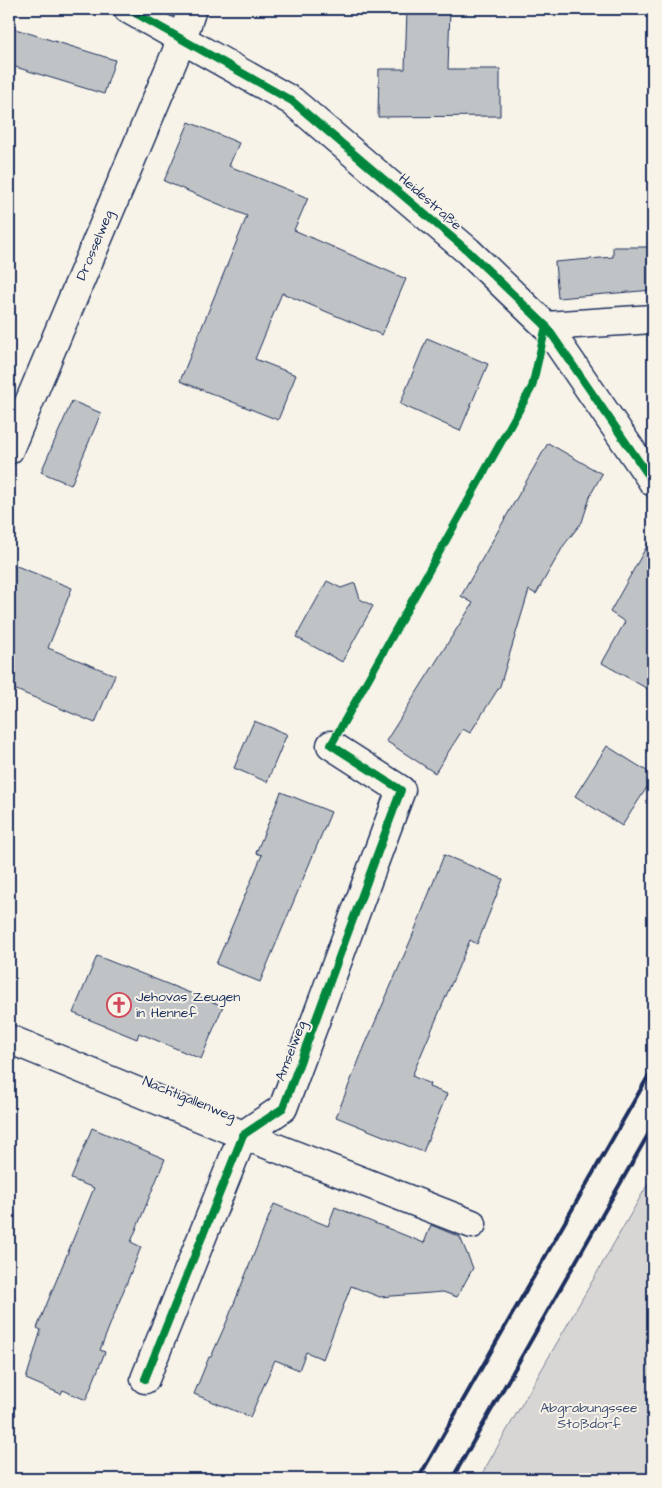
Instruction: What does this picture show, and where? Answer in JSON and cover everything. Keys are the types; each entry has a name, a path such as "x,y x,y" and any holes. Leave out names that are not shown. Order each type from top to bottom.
{"street":[{"name":"Heidestraße","path":"128,9 292,101 468,251 546,326 653,482"},
{"path":"182,38 192,9"},
{"name":"Drosselweg","path":"9,450 182,38"},
{"path":"546,326 653,320"},
{"name":"Amselweg","path":"243,1135 282,1108 402,790 331,745"},
{"name":"Nachtigallenweg","path":"9,1039 243,1135 472,1224"},
{"path":"145,1379 243,1135"}],"green space":[{"name":"Abgrabungssee Stoßdorf","path":"653,1175 653,1479 479,1479"}],"building":[{"path":"407,9 450,9 448,69 500,69 500,116 378,117 379,69 405,69"},
{"path":"9,27 115,60 104,94 9,65"},
{"path":"189,122 239,143 229,166 308,198 294,230 406,279 382,335 282,293 255,359 296,375 278,420 180,381 247,216 164,181"},
{"path":"613,247 653,247 653,290 558,298 555,262 613,257"},
{"path":"427,338 488,364 460,431 400,404"},
{"path":"72,401 101,413 71,485 41,472"},
{"path":"548,443 602,474 591,494 582,522 564,545 536,594 529,590 500,686 470,733 463,729 435,773 386,741 473,603 461,596"},
{"path":"653,535 653,692 602,663 625,622 610,612"},
{"path":"9,563 72,588 48,648 115,675 95,723 9,687"},
{"path":"327,581 341,588 355,583 360,599 373,606 342,662 296,637"},
{"path":"254,721 287,734 267,782 234,768"},
{"path":"607,746 653,775 653,778 622,826 575,796"},
{"path":"281,792 331,812 260,982 216,964 262,855 256,853"},
{"path":"444,855 503,879 477,944 470,940 412,1076 430,1084 429,1087 447,1094 423,1152 336,1117 412,937"},
{"path":"97,956 223,1006 201,1059 139,1033 137,1039 73,1013"},
{"path":"92,1128 165,1159 131,1242 141,1247 100,1350 105,1352 86,1400 63,1390 61,1394 26,1379 41,1330 37,1328 94,1188 71,1179"},
{"path":"274,1204 328,1226 335,1207 424,1243 431,1225 460,1237 473,1268 457,1297 443,1292 380,1297 351,1286 323,1359 306,1352 299,1370 275,1360 250,1417 194,1394 209,1357 211,1357 227,1321"}],"railway":[{"path":"418,1479 653,1068"},
{"path":"452,1479 653,1126"}],"cycle path":[{"path":"128,9 292,101 468,251 546,326 653,482"},
{"path":"145,1379 243,1135 283,1108 401,790 331,745 532,387 546,326"}],"place":[{"name":"Jehovas Zeugen in Hennef","path":"119,1005"}]}
